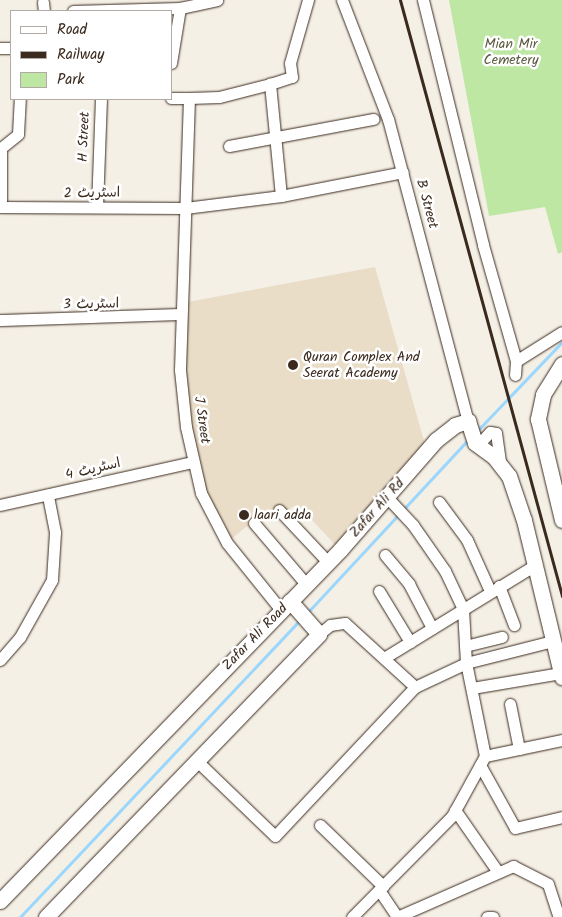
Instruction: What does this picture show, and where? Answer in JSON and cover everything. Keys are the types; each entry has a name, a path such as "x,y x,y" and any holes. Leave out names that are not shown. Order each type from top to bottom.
{"street":[{"path":"122,10 180,8 217,0"},
{"path":"172,98 219,97 292,77 290,63 308,0"},
{"name":"B Street","path":"341,0 388,119 472,436"},
{"path":"423,0 483,245 516,361 515,375"},
{"path":"172,57 180,8"},
{"path":"270,84 281,196"},
{"name":"J Street","path":"188,98 180,370 193,462 201,493 227,543 290,607"},
{"path":"1,207 0,148 18,134 20,100"},
{"name":"H Street","path":"97,207 101,100"},
{"path":"229,146 372,119"},
{"name":"اسٹریٹ 2","path":"1,207 184,208 281,196 403,172"},
{"name":"اسٹریٹ 3","path":"0,320 182,314"},
{"path":"516,361 562,332"},
{"path":"562,364 543,395 538,419 562,520"},
{"name":"Zafar Ali Rd","path":"290,607 306,584 393,503 447,428 472,436"},
{"path":"472,436 490,432 496,433 500,463"},
{"path":"472,436 500,463 517,495 562,675 472,688"},
{"name":"اسٹریٹ 4","path":"0,505 193,462"},
{"path":"0,660 20,637 52,580 55,532 48,495"},
{"path":"439,502 467,540 514,625"},
{"path":"393,503 413,525 445,571 463,609 466,663 472,688 483,760 515,828 562,818"},
{"path":"279,510 328,562"},
{"path":"254,523 306,584"},
{"path":"385,555 409,584 432,628"},
{"path":"384,658 535,564"},
{"path":"379,591 410,642"},
{"name":"Zafar Ali Road","path":"0,901 290,607 317,631"},
{"path":"46,917 198,761 317,631 330,625 345,622 415,687"},
{"path":"465,646 502,637"},
{"path":"198,761 275,836 415,687 466,663 553,641"},
{"path":"510,704 520,749"},
{"path":"352,917 455,810 483,760 520,749 562,740"},
{"path":"455,810 498,872"},
{"path":"320,825 381,888 397,917 513,866 548,884 558,917"},
{"path":"487,917 493,917"}],"shaded area":[{"name":"Quran Complex And Seerat Academy","path":"375,267 428,455 340,550 298,505 246,527 227,543 201,493 186,427 182,303"}],"green space":[{"name":"Mian Mir Cemetery","path":"449,0 562,0 562,252 558,254 545,207 489,216"}],"waterway":[{"path":"476,432 562,342"},
{"path":"307,613 468,440"},
{"path":"20,917 301,619"}],"railway":[{"path":"400,0 562,596"}],"place":[{"name":"Quran Complex And Seerat Academy","path":"293,365"},
{"name":"laari adda","path":"244,515"}]}
